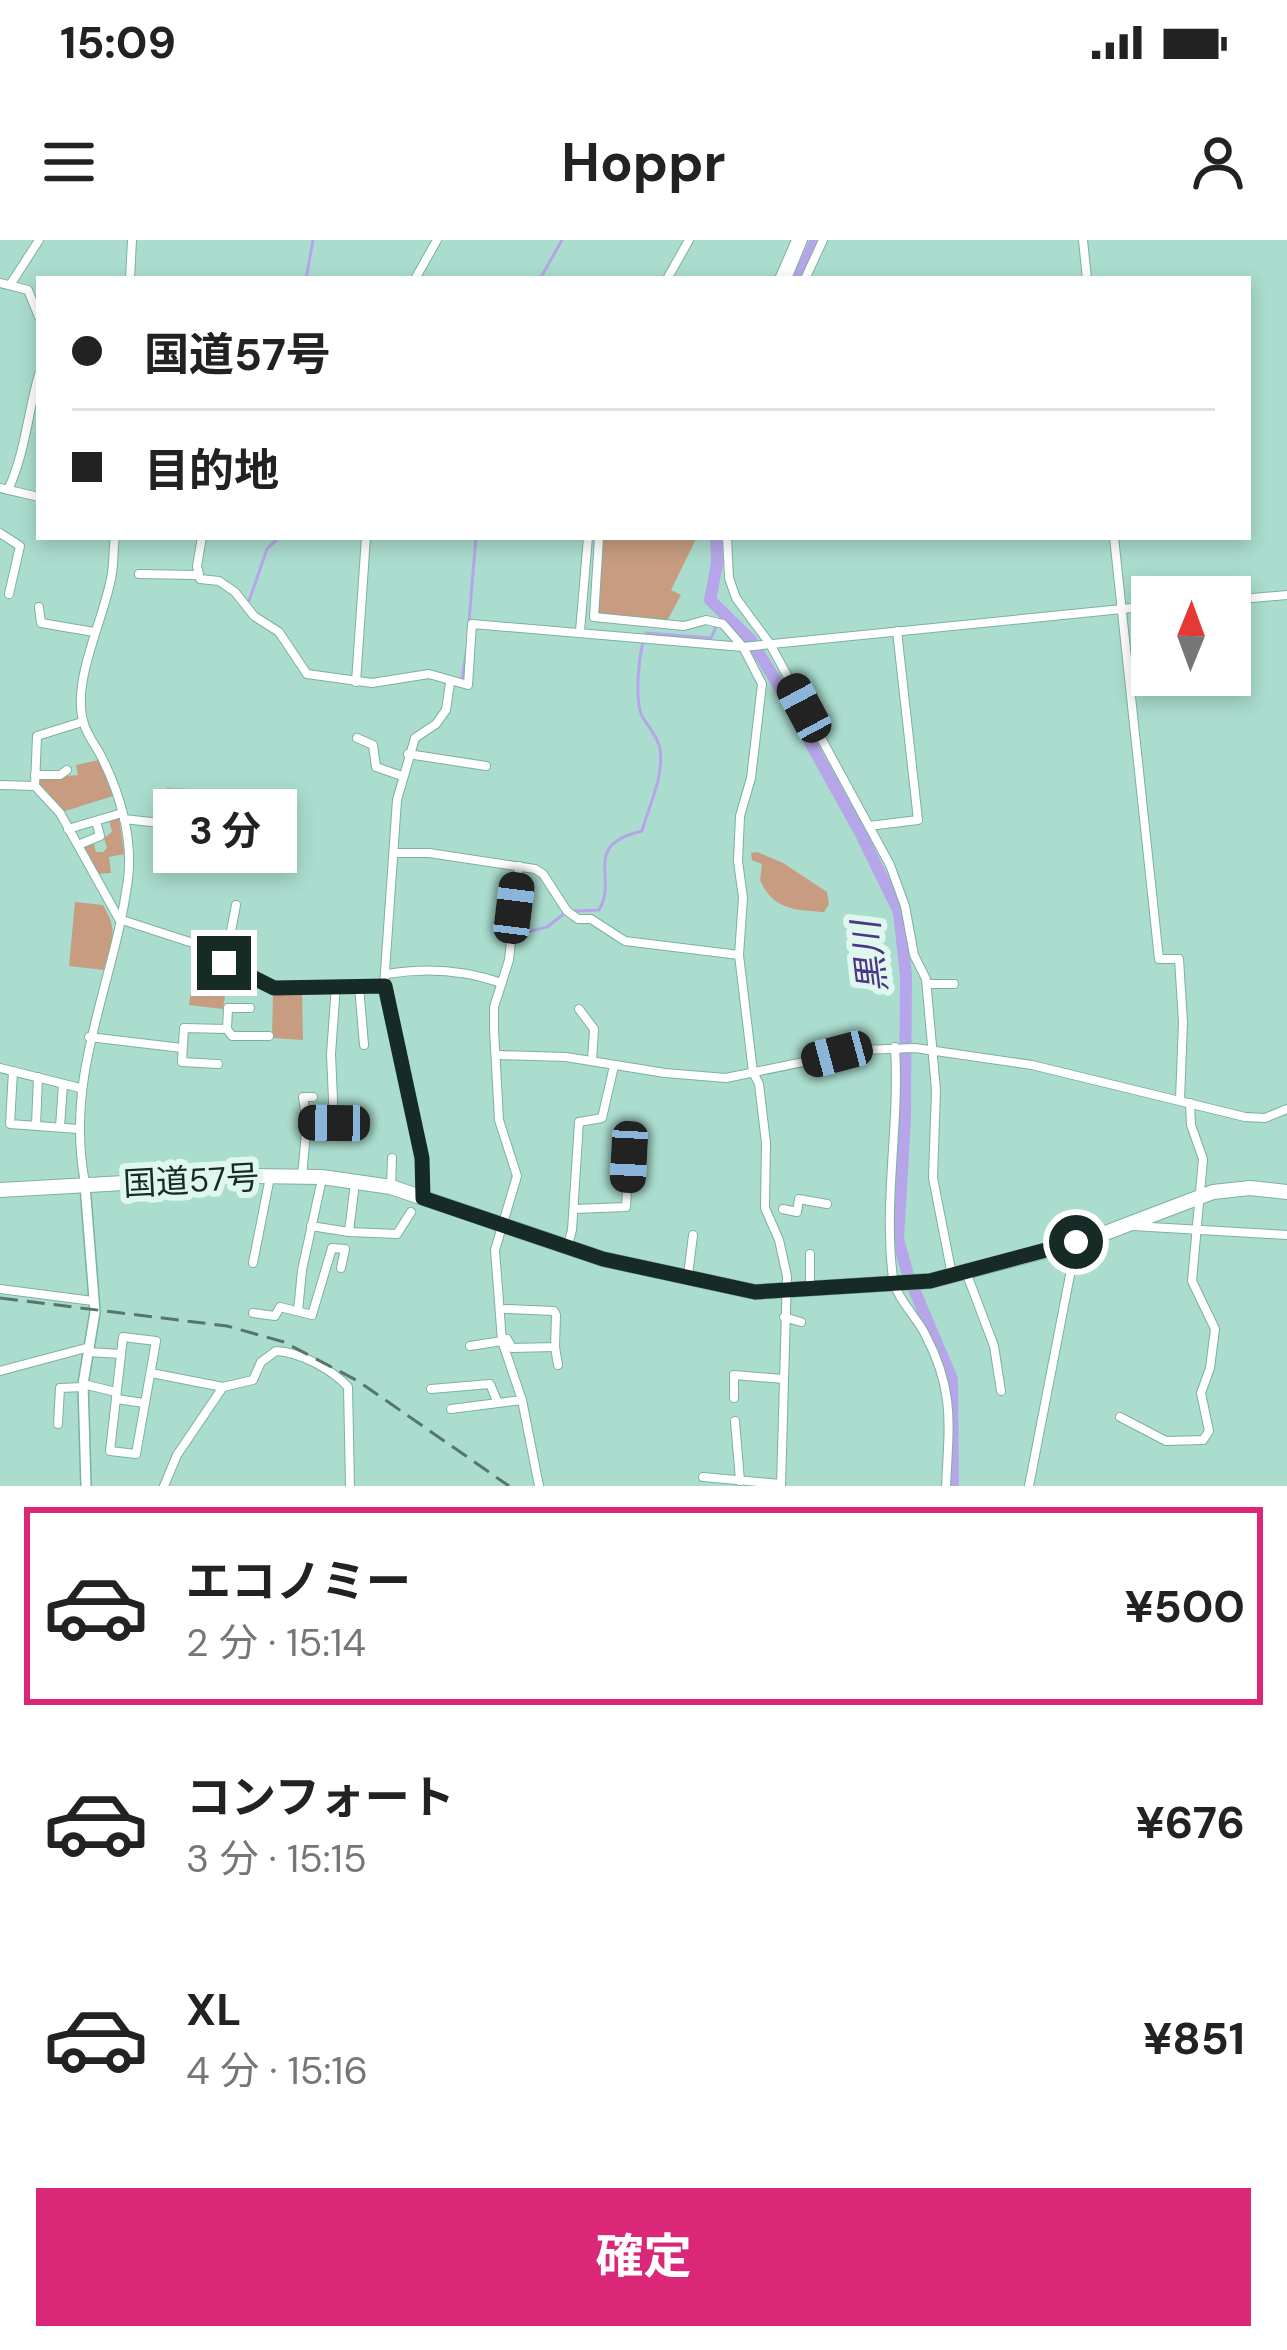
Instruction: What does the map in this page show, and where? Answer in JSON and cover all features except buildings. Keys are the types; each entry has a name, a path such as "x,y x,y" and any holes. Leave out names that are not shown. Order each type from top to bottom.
{"highway":[{"name":"国道57号","path":"0,1190 271,1176 355,1180 391,1187 567,1248 755,1292 922,1282 1131,1226 1198,1196 1238,1188 1287,1192"}],"street":[{"path":"36,310 28,290 4,285 39,240"},
{"path":"130,276 132,240"},
{"path":"417,276 437,240"},
{"path":"669,276 689,240"},
{"path":"784,276 800,240"},
{"path":"806,276 823,240"},
{"path":"1083,240 1087,276"},
{"path":"36,384 24,456 4,489 36,496"},
{"path":"0,533 20,546 10,594"},
{"path":"86,1486 83,1385 95,1312 78,1129 80,1088 128,877 116,789 82,722 84,684 112,575 115,540"},
{"path":"202,540 196,574 200,579 219,581 235,592 254,616 279,632 307,674 356,682 429,674 468,685 472,624 743,647 1131,607"},
{"path":"356,682 366,540"},
{"path":"580,632 588,540"},
{"path":"599,540 593,617 684,626 706,620 723,624 743,647 762,684 751,778 740,816 739,955 766,1143 765,1208 787,1276 781,1485 704,1477"},
{"path":"727,540 729,578 736,598 770,644 890,865 905,906 914,955 927,984 936,1090 933,1178 959,1274 994,1346 1000,1391"},
{"path":"1114,540 1159,959 1179,959 1185,1101 1203,1159 1192,1281 1215,1329 1201,1393 1208,1433 1203,1439 1166,1441 1120,1417"},
{"path":"139,574 186,578 196,574"},
{"path":"1251,598 1287,595"},
{"path":"39,607 41,623 94,632"},
{"path":"869,826 918,820 897,631"},
{"path":"423,1198 422,1158 385,986 393,826 408,754 415,738 436,724 446,710 450,683"},
{"path":"82,722 37,736 35,780 60,813 119,919 177,935 274,988 385,986"},
{"path":"357,738 373,745 373,759 382,771 402,776"},
{"path":"408,754 486,766"},
{"path":"0,785 67,770"},
{"path":"68,829 123,816 169,824"},
{"path":"77,846 100,836 96,821"},
{"path":"394,853 519,866 543,874 567,911 578,919 591,919 625,941 739,955"},
{"path":"519,866 509,960 494,1006 499,1120 517,1176 504,1226 496,1234 504,1362 522,1400 539,1486"},
{"path":"224,963 236,905"},
{"path":"388,974 427,969 502,983"},
{"path":"927,984 950,982"},
{"path":"334,1123 336,986"},
{"path":"359,986 364,1045"},
{"path":"250,1008 228,1008 227,1029 232,1036 269,1036"},
{"path":"579,1009 593,1029 592,1061"},
{"path":"218,1064 182,1062 184,1028 227,1029"},
{"path":"89,1037 182,1048"},
{"path":"895,1047 890,1223 898,1284 946,1381 946,1486"},
{"path":"497,1055 566,1057 726,1078 849,1052 915,1048 1000,1058 1258,1119 1287,1109"},
{"path":"567,1248 578,1122 602,1118 614,1066"},
{"path":"0,1069 80,1088"},
{"path":"14,1071 10,1124 78,1129"},
{"path":"36,1125 38,1077"},
{"path":"60,1127 63,1084"},
{"path":"302,1176 307,1122 303,1097 313,1097"},
{"path":"307,1122 356,1119"},
{"path":"391,1187 392,1157"},
{"path":"574,1209 626,1208 629,1157"},
{"path":"254,1264 271,1176"},
{"path":"298,1311 322,1177"},
{"path":"349,1232 355,1180"},
{"path":"783,1209 797,1212 799,1199 827,1204"},
{"path":"311,1226 398,1234 411,1212"},
{"path":"1131,1226 1287,1234"},
{"path":"688,1279 693,1235"},
{"path":"1029,1486 1076,1242"},
{"path":"253,1313 275,1316 280,1307 311,1315 332,1249 345,1249 341,1268"},
{"path":"307,1253 328,1259"},
{"path":"810,1254 810,1289"},
{"path":"497,1261 507,1342 512,1348 555,1348"},
{"path":"0,1288 93,1301"},
{"path":"506,1309 554,1311 557,1365"},
{"path":"784,1317 801,1322"},
{"path":"123,1337 155,1341 151,1373 136,1454 110,1451 123,1337"},
{"path":"470,1346 502,1341"},
{"path":"0,1370 86,1350 121,1354"},
{"path":"151,1373 223,1387 253,1380 261,1361 276,1351 286,1351 340,1378 351,1399 350,1486"},
{"path":"734,1398 734,1376 784,1379"},
{"path":"431,1389 490,1384 498,1403"},
{"path":"58,1424 61,1388 83,1385 144,1402"},
{"path":"164,1486 177,1455 223,1387"},
{"path":"451,1409 522,1400"},
{"path":"735,1421 740,1481"}],"shaded area":[{"path":"601,540 696,540 671,590 681,595 667,621 596,614"},
{"path":"99,760 113,796 62,812 39,786 38,778 78,775 76,765"},
{"path":"167,788 225,791 219,806 166,801"},
{"path":"119,817 124,854 109,857 111,873 97,874 81,847 93,841 96,852 103,852 107,848 104,838 112,832 109,820"},
{"path":"757,852 827,892 829,904 824,912 794,909 771,897 760,880 762,864 752,860 751,853"},
{"path":"75,902 103,905 108,914 113,936 104,970 69,966"},
{"path":"197,948 229,968 223,1009 189,1005"},
{"path":"273,989 302,991 303,1040 272,1038"}],"waterway":[{"path":"307,276 313,240"},
{"path":"542,276 562,240"},
{"name":"黒川","path":"799,276 816,240"},
{"path":"249,601 267,549 276,540"},
{"path":"469,621 476,540"},
{"name":"黒川","path":"716,540 710,600 750,639 776,681 899,912 906,976 898,1239 908,1275 952,1379 953,1486"},
{"path":"574,911 599,910 606,854 623,837 642,831 658,781 659,744 642,716 638,698 646,633 711,638 716,627"},
{"path":"462,680 467,648"},
{"path":"519,934 547,927 565,913"}],"railway":[{"path":"0,1298 227,1326 284,1342 358,1381 509,1486"}],"route":[{"path":"224,963 274,988 385,986 422,1158 423,1198 567,1248 755,1292 930,1281 1076,1242"}]}
